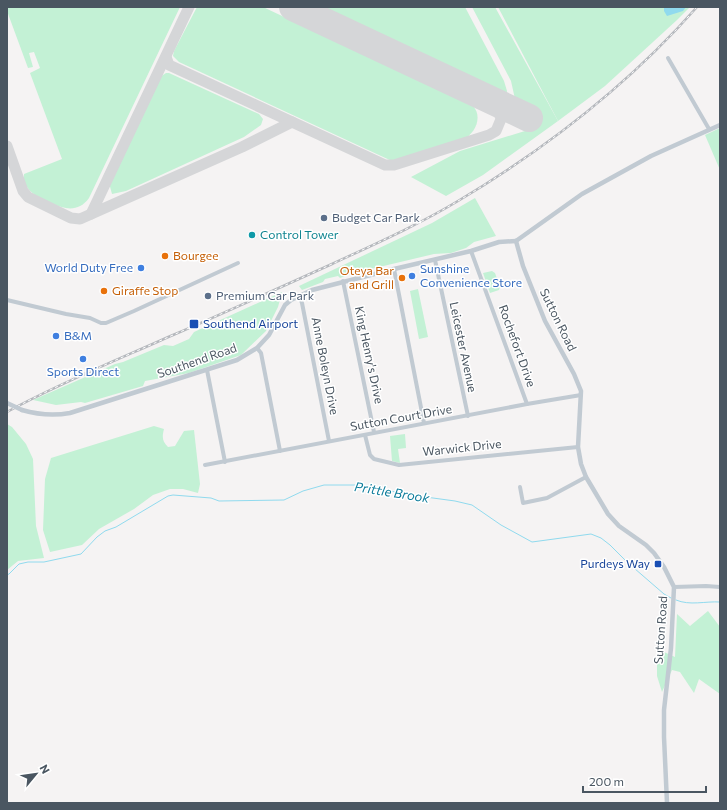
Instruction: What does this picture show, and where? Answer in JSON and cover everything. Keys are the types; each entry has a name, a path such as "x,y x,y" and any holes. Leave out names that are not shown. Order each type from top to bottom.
{"street":[{"path":"668,58 709,129"},
{"path":"516,242 582,194 650,156 720,125"},
{"name":"Southend Road","path":"7,402 33,414 51,416 70,413 207,370 237,360 257,348 269,335 285,305 299,295 343,281 471,251 499,242 516,242"},
{"name":"Sutton Road","path":"516,242 523,266 545,321 578,384 581,395 578,447 581,464 586,477 608,514 618,526 646,545 654,553 664,567 674,587 671,648 664,710 667,803"},
{"name":"Rochefort Drive","path":"471,251 527,404"},
{"name":"Leicester Avenue","path":"435,260 468,416"},
{"path":"7,300 66,314 92,318 103,323 111,322 238,263"},
{"path":"394,269 424,423"},
{"name":"King Henry's Drive","path":"343,281 374,432"},
{"name":"Anne Boleyn Drive","path":"299,295 302,303 329,441"},
{"path":"257,348 261,353 280,451"},
{"path":"207,370 225,462"},
{"name":"Sutton Court Drive","path":"205,465 365,435 374,432 581,395"},
{"name":"Warwick Drive","path":"365,435 370,455 374,459 399,465 578,447"},
{"path":"520,488 523,503 537,501 547,498 586,477"},
{"path":"674,587 720,587"}],"green space":[{"path":"7,7 180,7 89,198 77,208 63,207 48,202 35,195 25,183 24,174 62,159 30,73 40,68 34,52 29,53 33,67 28,68 7,11"},
{"path":"197,7 263,7 473,106 477,115 474,129 464,139 394,162 179,62 173,56 174,51"},
{"path":"316,7 465,7 504,81 507,91 506,96"},
{"path":"472,7 495,7 558,121 483,175 446,196 411,177 460,151 525,131 535,110 526,102 515,99 511,81"},
{"path":"498,7 690,7 605,86 558,121"},
{"path":"166,73 169,73 259,114 263,119 261,125 244,137 126,191 112,194 109,183 160,77"},
{"path":"720,128 720,170 705,135"},
{"path":"475,198 496,236 474,242 466,248 451,253 434,254 354,273 340,278 338,276 325,279 323,282 302,290 299,286 432,223"},
{"path":"492,271 495,273 500,287 499,290 490,293 483,273"},
{"path":"418,289 428,337 419,339 410,291"},
{"path":"282,292 278,307 266,331 241,355 189,373 145,381 143,386 85,403 81,402 56,405 33,400 115,364 164,345 173,346 189,339 194,332"},
{"path":"7,424 12,427 26,444 33,459 36,526 44,558 18,561 7,570"},
{"path":"154,426 164,429 163,439 168,447 175,446 184,431 194,430 200,484 198,493 183,489 170,489 153,495 134,509 99,529 82,545 50,552 43,530 45,479 51,458"},
{"path":"405,434 406,448 398,449 400,463 392,461 390,436"},
{"path":"708,611 720,627 720,694 699,679 694,693 680,672 672,670 662,692 657,676 657,661 664,652 675,657 677,614 690,626"}],"water":[{"path":"664,7 686,7 683,11 667,16 664,11"}],"waterway":[{"name":"Prittle Brook","path":"7,575 19,564 28,562 44,562 81,554 97,537 105,531 116,527 168,496 173,495 211,498 219,501 284,500 303,491 324,485 360,485 472,505 501,525 532,542 591,534 601,538 610,545 627,562 664,594 671,598"},
{"name":"Prittle Brook","path":"676,600 687,603 720,602"}],"taxiway":[{"path":"91,214 189,7"},
{"path":"166,57 169,65 385,165 394,165 489,135 496,131 501,119 497,106 489,99"},
{"path":"7,146 23,191 28,197 71,218 80,219 242,147 292,122"}],"runway":[{"path":"293,7 529,118"}],"railway":[{"path":"7,412 68,381 380,242 458,201 491,181 555,137 585,113 643,62 697,7"}],"place":[{"name":"Budget Car Park","path":"324,218"},
{"name":"Control Tower","path":"252,235"},
{"name":"Bourgee","path":"165,256"},
{"name":"World Duty Free","path":"141,268"},
{"name":"Sunshine Convenience Store","path":"412,276"},
{"name":"Oteya Bar and Grill","path":"402,278"},
{"name":"Giraffe Stop","path":"104,291"},
{"name":"Premium Car Park","path":"208,296"},
{"name":"Southend Airport","path":"194,324"},
{"name":"B&M","path":"56,336"},
{"name":"Sports Direct","path":"83,359"},
{"name":"Purdeys Way","path":"658,564"}]}
